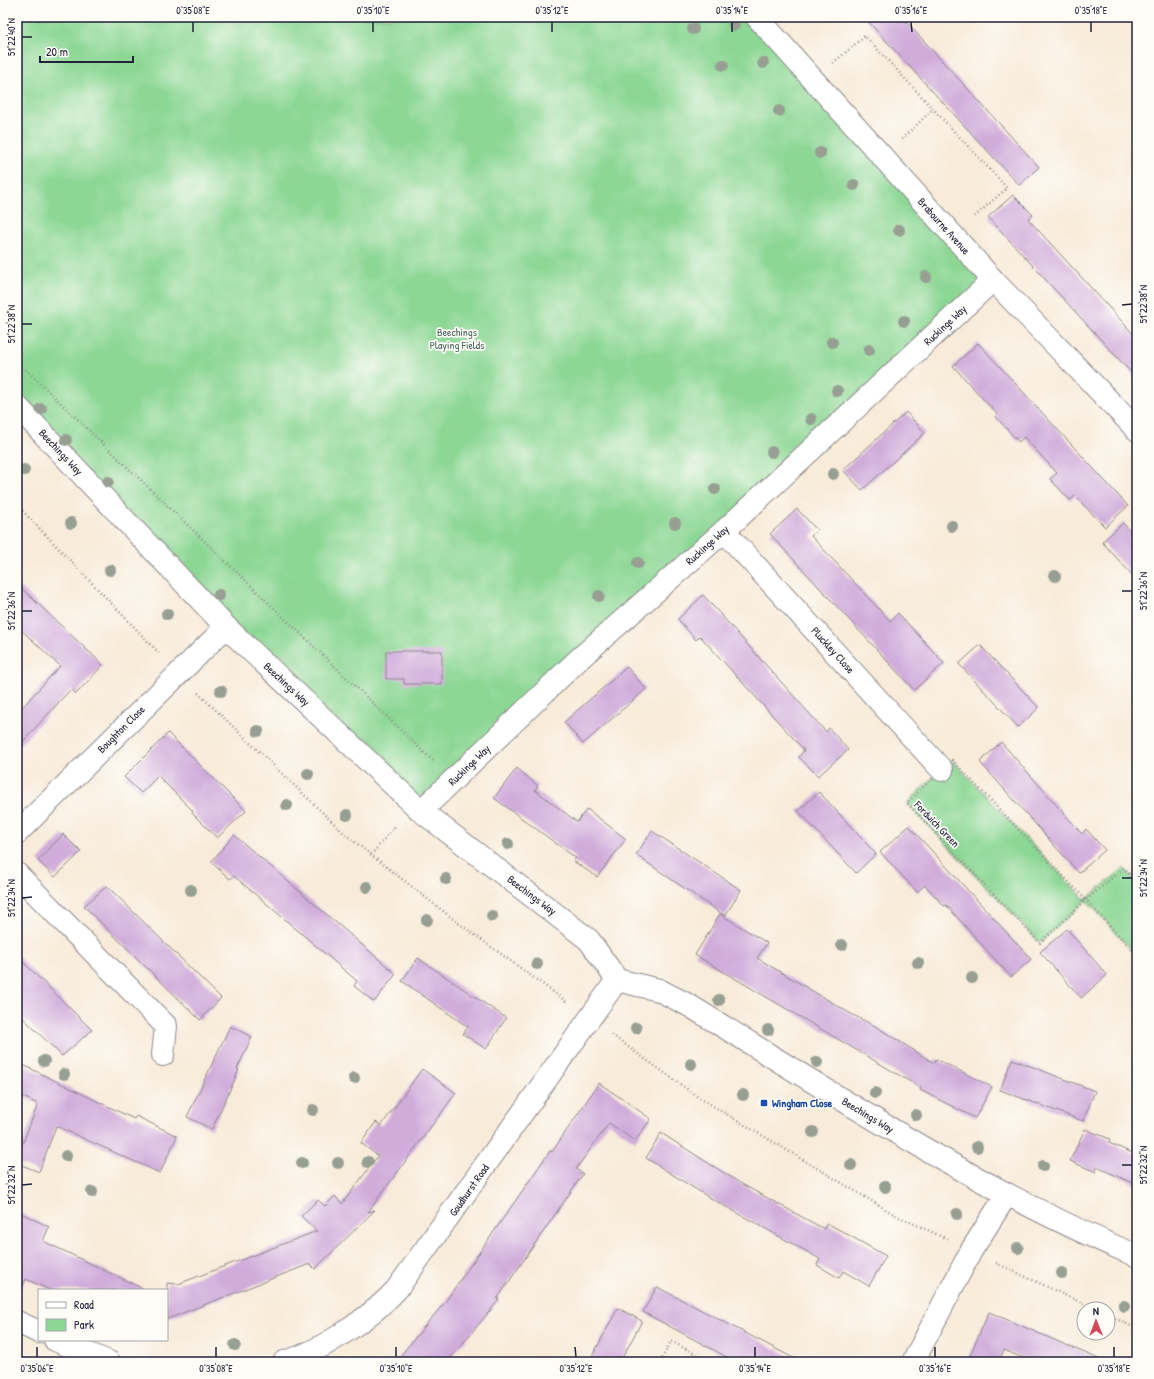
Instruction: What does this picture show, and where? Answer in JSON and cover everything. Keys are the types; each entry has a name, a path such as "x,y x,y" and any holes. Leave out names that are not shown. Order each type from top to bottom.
{"street":[{"name":"Brabourne Avenue","path":"757,17 993,280 1137,430"},
{"name":"Ruckinge Way","path":"418,807 453,780 579,659 724,531 993,280"},
{"name":"Beechings Way","path":"17,406 226,627 418,807 590,940 617,980 659,990 690,1006 877,1121 1007,1194 1137,1256"},
{"name":"Pluckley Close","path":"724,531 942,770"},
{"name":"Boughton Close","path":"17,833 226,627"},
{"path":"17,874 166,1026 164,1055"},
{"name":"Goudhurst Road","path":"288,1362 323,1344 350,1327 382,1305 397,1289 617,980"},
{"path":"913,1362 970,1251 1007,1194"},
{"path":"17,1322 38,1332"},
{"path":"57,1341 109,1362"}],"path":[{"path":"813,80 865,36 1007,188 953,235"},
{"path":"883,158 933,109"},
{"path":"17,361 453,780"},
{"path":"17,505 162,656"},
{"path":"193,688 347,836 457,922 569,1003"},
{"name":"Fordwich Green","path":"1137,883 1124,868 1086,900 1040,943 907,803 952,760 1086,900 1132,950 1137,946"},
{"path":"371,855 418,807"},
{"path":"611,1034 698,1097 896,1216 952,1242"},
{"path":"990,1260 1078,1301"},
{"path":"1116,1319 1137,1329"},
{"path":"660,1362 671,1341 710,1362"}],"green space":[{"name":"Beechings Playing Fields","path":"17,17 757,17 993,280 421,811 17,406"},
{"path":"952,760 1085,900 1124,868 1137,883 1137,946 1132,950 1086,900 1040,943 907,803"}],"building":[{"path":"864,17 902,17 1039,167 1019,185"},
{"path":"1013,195 1033,215 1028,219 1137,338 1137,379 988,217"},
{"path":"978,343 1128,506 1105,527 1075,496 1070,500 1050,479 1057,473 1024,437 1019,442 995,416 997,414 953,366"},
{"path":"906,412 925,433 862,490 843,470"},
{"path":"797,509 817,530 811,536 890,621 898,613 944,663 914,690 770,534"},
{"path":"1123,523 1137,539 1137,580 1102,542"},
{"path":"17,584 103,665 76,694 71,689 17,748 17,713 60,666 17,626"},
{"path":"703,595 826,732 829,728 848,750 818,776 799,757 804,750 700,636 696,640 678,619"},
{"path":"980,645 1039,708 1018,727 959,664"},
{"path":"386,651 442,651 442,684 404,684 404,679 386,679"},
{"path":"627,667 646,689 583,744 564,722"},
{"path":"168,733 246,811 217,838 192,813 193,811 158,776 141,793 124,777"},
{"path":"1001,742 1082,834 1086,829 1105,850 1079,873 980,762"},
{"path":"517,768 538,786 535,790 577,822 587,809 626,839 597,877 573,861 576,858 494,798"},
{"path":"819,792 876,854 856,873 798,811"},
{"path":"909,826 1031,959 1011,977 946,905 944,906 925,885 917,892 880,852"},
{"path":"652,831 741,890 725,916 636,855"},
{"path":"63,834 81,852 55,877 38,861"},
{"path":"234,835 396,974 374,1002 354,986 357,981 234,876 230,879 211,862"},
{"path":"107,886 221,998 200,1020 84,906"},
{"path":"720,914 767,943 757,958 853,1015 875,1026 934,1063 936,1059 992,1087 975,1118 920,1090 921,1088 695,955"},
{"path":"1067,929 1107,975 1081,998 1040,952"},
{"path":"17,956 92,1030 62,1056 17,1012"},
{"path":"418,958 506,1018 486,1049 463,1034 468,1027 402,981"},
{"path":"230,1026 252,1037 237,1069 239,1070 212,1129 187,1117"},
{"path":"1012,1059 1095,1091 1083,1121 1000,1090"},
{"path":"17,1062 134,1119 136,1116 177,1136 160,1173 56,1126 39,1172 17,1163 17,1158 38,1104 17,1094"},
{"path":"422,1069 456,1093 368,1212 375,1210 315,1269 310,1264 168,1319 167,1283 178,1284 317,1231 301,1216 318,1200 325,1206 335,1196 342,1204 378,1156 361,1143 376,1122 381,1126"},
{"path":"599,1083 651,1119 635,1141 609,1123 576,1169 583,1174 497,1299 499,1300 447,1362 395,1362 445,1302 550,1151 552,1152"},
{"path":"1085,1129 1110,1139 1109,1143 1137,1155 1137,1185 1097,1167 1096,1172 1070,1161"},
{"path":"661,1133 740,1183 824,1229 827,1223 886,1256 869,1286 843,1271 839,1278 817,1265 820,1259 705,1195 646,1158"},
{"path":"17,1211 49,1227 43,1241 144,1289 48,1289 26,1279 17,1298"},
{"path":"657,1287 801,1362 736,1362 643,1312"},
{"path":"618,1308 642,1321 620,1362 589,1362"},
{"path":"989,1312 1106,1362 1033,1362 1004,1350 999,1362 967,1362"}],"place":[{"name":"Wingham Close","path":"764,1103"}]}
